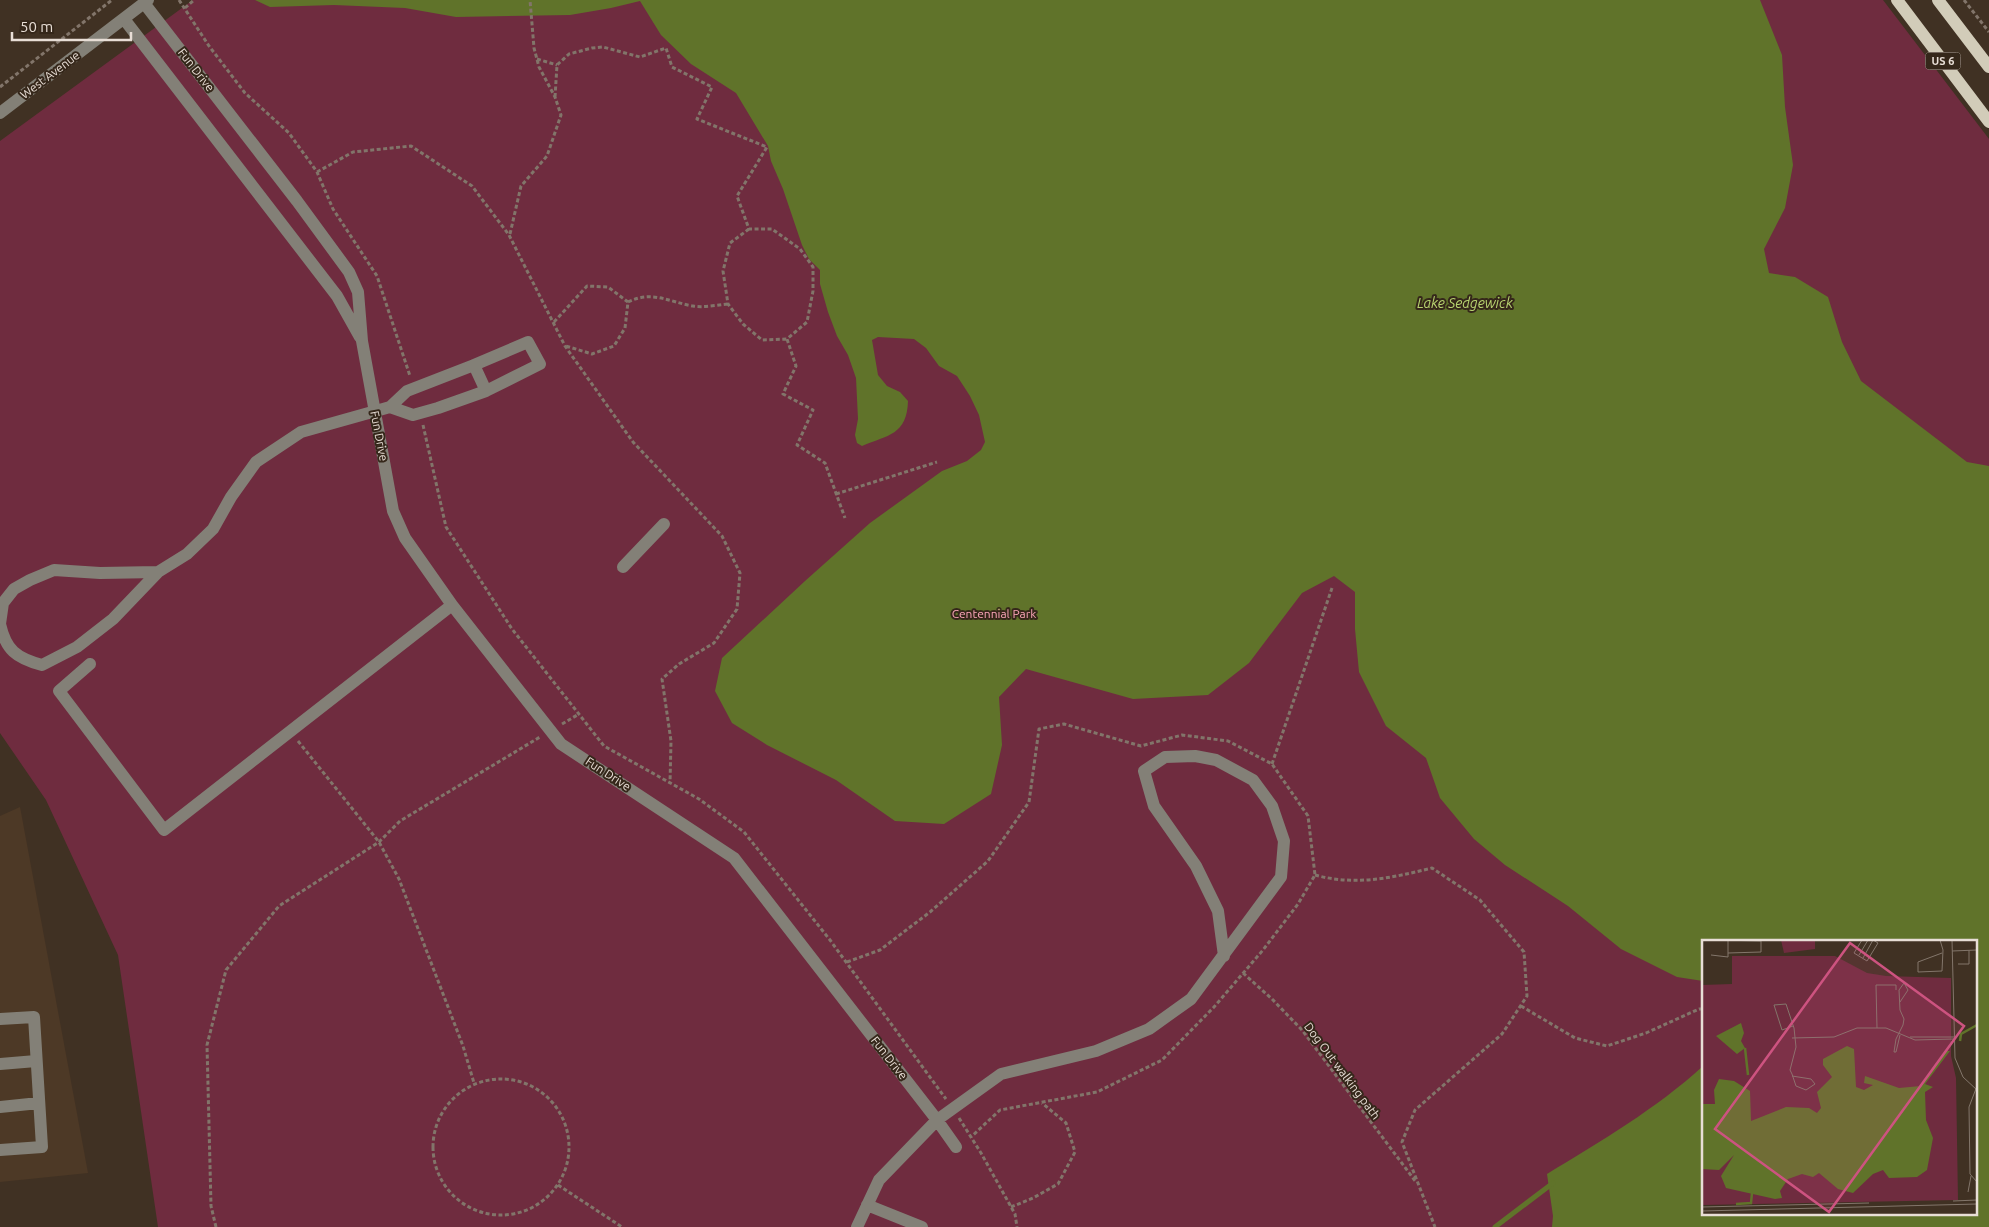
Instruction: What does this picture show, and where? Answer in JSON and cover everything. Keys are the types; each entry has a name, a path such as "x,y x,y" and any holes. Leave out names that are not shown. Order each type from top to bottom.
{"main road":[{"name":"US 6","path":"1897,0 1985,109 1989,122"},
{"name":"US 6","path":"1938,0 1989,67"}],"street":[{"name":"West Avenue","path":"0,113 146,2"},
{"name":"Fun Drive","path":"146,2 349,272 358,292 362,341 393,511 405,538 452,604 561,744 734,858 956,1147"},
{"name":"Fun Drive","path":"124,19 337,296 362,341"},
{"path":"158,572 100,573 54,570 30,580 14,590 3,603 0,624 4,641 23,660 42,665 77,647 113,619 158,572 187,554 213,529 231,497 256,462 301,432 390,407 407,391 528,342 540,364 468,398 420,413 413,415 390,407"},
{"path":"474,365 486,390"},
{"path":"623,567 664,524"},
{"path":"90,664 59,691 164,830 452,604"},
{"path":"857,1227 879,1180 937,1120 1001,1074 1096,1050 1149,1029 1191,999 1224,956 1281,877 1284,841 1272,806 1253,780 1216,760 1194,756 1165,757 1144,771 1154,806 1196,866 1218,911 1224,956"},
{"path":"0,1019 34,1016 42,1147 0,1150"},
{"path":"0,1064 36,1061"},
{"path":"0,1107 39,1103"},
{"path":"867,1205 922,1227"}],"path":[{"path":"0,87 112,0"},
{"path":"180,0 209,46 245,93 289,133 317,172 333,209 378,276 414,388"},
{"path":"185,8 194,0"},
{"path":"509,235 520,186 547,156 561,115 539,68 532,30 530,0"},
{"path":"1964,0 1989,32"},
{"path":"554,97 557,65 569,54 592,48 603,48 640,57 666,48 672,67 712,87 697,119 767,146 737,196 749,229"},
{"path":"537,59 557,65"},
{"path":"317,172 353,152 411,146 472,186 509,235 565,346 633,442 722,536 740,573 737,609 714,643 679,664 662,678 671,741 670,783"},
{"path":"749,229 772,229 800,249 813,267 813,290 807,322 787,339 762,340 743,324 728,304 723,271 730,243 749,229"},
{"path":"553,323 587,286 608,287 628,302"},
{"path":"628,302 639,297 658,297 694,307 728,304"},
{"path":"565,346 592,354 614,346 625,328 628,302"},
{"path":"787,339 796,366 783,394 814,410 797,445 825,463 845,518"},
{"path":"420,413 446,527 512,629 604,746 699,799 744,832 847,962 953,1108 1015,1214 1017,1227"},
{"path":"836,494 937,462"},
{"path":"1272,764 1332,588"},
{"path":"216,1227 211,1206 207,1045 226,970 279,906 379,842 400,821 578,714"},
{"path":"847,962 880,950 930,912 988,861 1029,802 1039,729 1064,724 1141,746 1182,735 1228,741 1272,764 1308,816 1315,875 1298,904 1243,974 1214,1007 1162,1060 1097,1092 1000,1110 971,1137"},
{"path":"290,731 379,842 400,879 463,1046 474,1083"},
{"path":"1315,875 1336,880 1387,879 1432,868 1480,900 1524,952 1528,996 1502,1034 1415,1110 1402,1142 1435,1227"},
{"name":"Dog Out walking path","path":"1243,974 1272,999 1302,1030 1419,1186"},
{"path":"1521,1006 1574,1038 1607,1046 1646,1033 1698,1009 1702,1009"},
{"path":"500,1078 538,1088 556,1106 568,1133 568,1164 558,1185 540,1204 503,1216 470,1208 448,1190 434,1162 433,1135 444,1108 474,1083 500,1078"},
{"path":"1011,1207 1033,1198 1058,1184 1075,1152 1066,1123 1042,1103"},
{"path":"558,1185 622,1227"}],"shaded area":[{"path":"20,807 88,1173 0,1182 0,816"}],"green space":[{"name":"Centennial Park","path":"193,0 1883,0 1989,139 1989,1227 158,1227 118,955 46,800 0,733 0,141"}],"water":[{"name":"Lake Sedgewick","path":"255,0 1760,0 1782,55 1785,107 1793,165 1785,208 1764,249 1769,273 1795,277 1828,297 1842,342 1861,381 1967,462 1989,466 1989,1227 1552,1227 1553,1216 1547,1174 1608,1137 1685,1082 1702,1067 1702,1214 1976,1214 1976,940 1702,940 1702,981 1677,977 1621,949 1568,906 1505,865 1474,839 1440,798 1426,758 1386,726 1359,672 1355,629 1355,592 1334,576 1302,593 1249,663 1208,695 1133,699 1026,669 999,697 1002,745 991,794 944,824 895,821 836,780 767,745 732,723 715,691 722,658 870,523 942,471 967,461 981,450 985,442 979,415 970,396 957,376 939,366 926,348 914,339 878,337 872,340 878,375 887,386 900,392 908,401 907,412 900,427 888,436 862,446 857,443 855,435 858,419 856,378 848,355 837,336 828,312 820,284 820,270 809,259 802,245 783,189 771,161 768,146 736,93 691,64 661,35 640,1 570,15 456,17 405,8 334,5 270,7"}],"waterway":[{"path":"1495,1227 1553,1183"}]}
